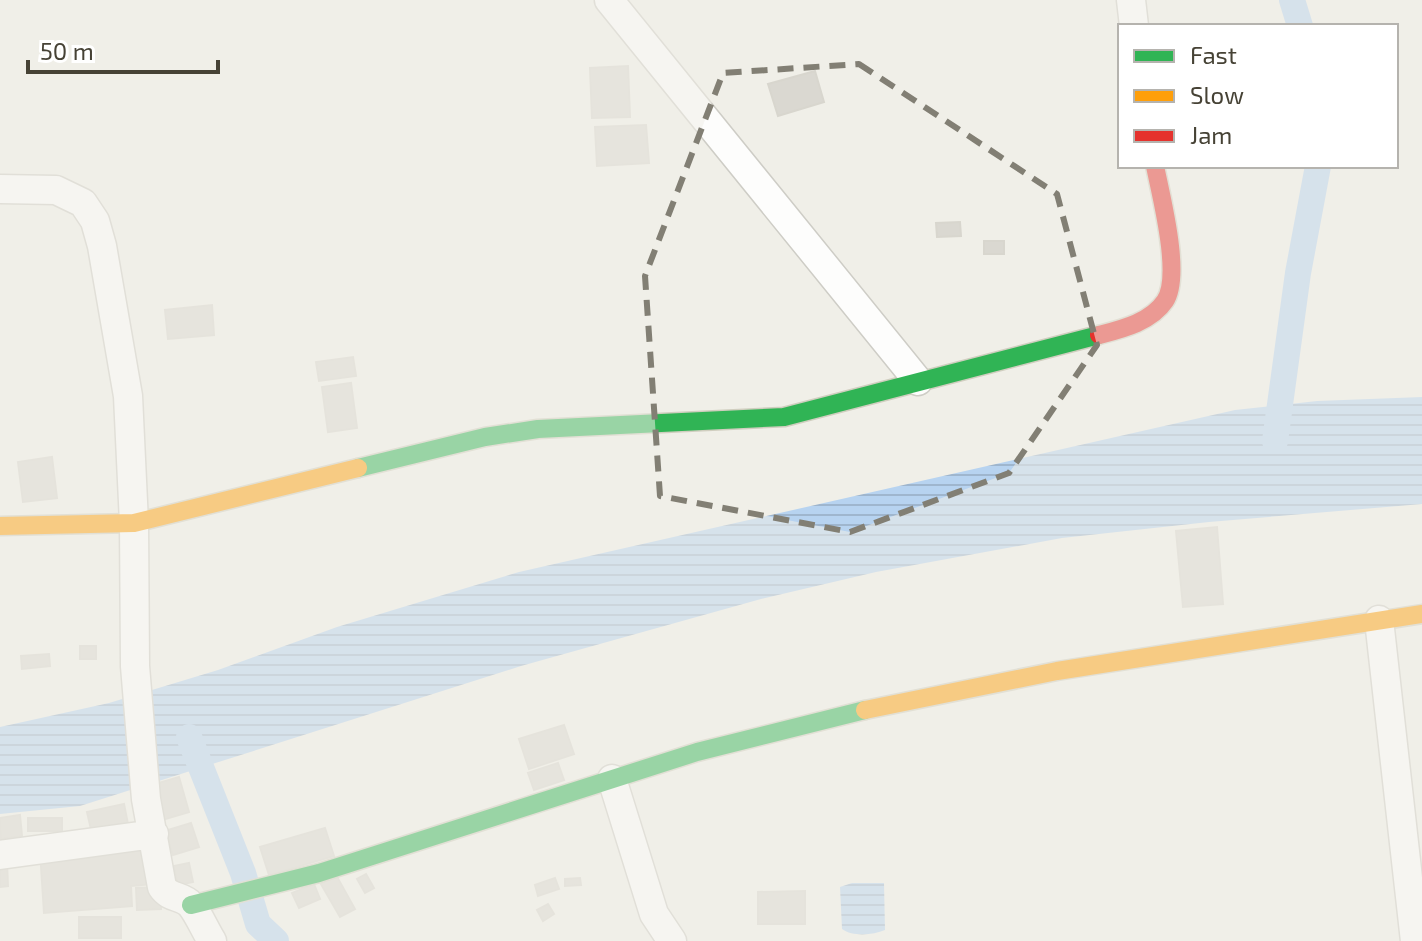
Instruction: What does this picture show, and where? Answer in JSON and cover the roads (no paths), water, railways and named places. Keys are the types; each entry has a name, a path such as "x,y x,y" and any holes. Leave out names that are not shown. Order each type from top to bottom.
{"street":[{"path":"609,0 918,381"},
{"path":"1131,0 1134,24"},
{"path":"0,526 134,523 485,437 538,429 784,417 1115,331 1141,322 1161,305 1170,291 1169,261 1155,168"},
{"path":"0,189 56,190 83,203 95,221 109,279 128,396 134,523 135,666 146,799 162,887 168,895 185,901 203,903 279,886 693,752 811,721 1221,643 1422,614"},
{"path":"1379,620 1415,941"},
{"path":"612,779 654,914 672,941"},
{"path":"0,855 154,834"},
{"path":"203,903 212,941"}],"water":[{"path":"1422,397 1422,504 1062,538 876,572 761,599 521,666 80,806 0,814 0,727 109,703 218,670 337,627 519,572 1235,410 1317,401"},
{"path":"852,883 884,883 885,930 863,934 842,929 840,887"}],"waterway":[{"path":"1292,0 1299,24"},
{"path":"1275,441 1298,273 1318,168"},
{"path":"189,737 243,873 258,924 276,941"}]}
